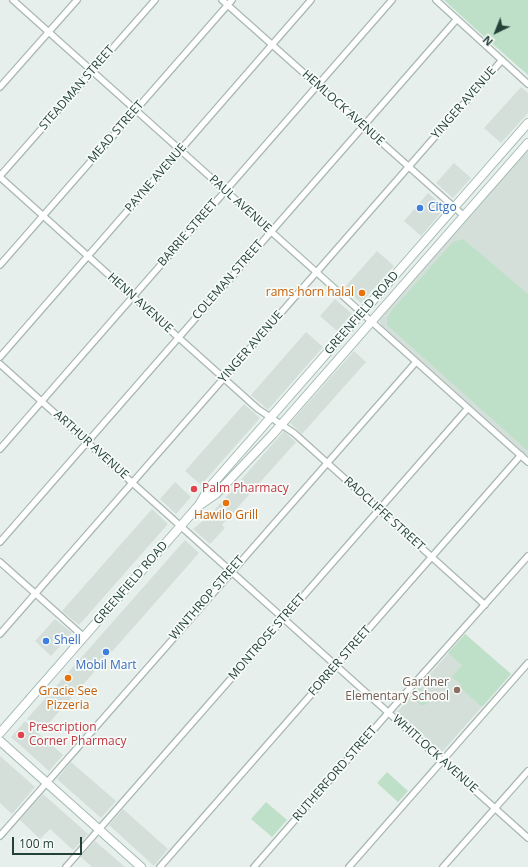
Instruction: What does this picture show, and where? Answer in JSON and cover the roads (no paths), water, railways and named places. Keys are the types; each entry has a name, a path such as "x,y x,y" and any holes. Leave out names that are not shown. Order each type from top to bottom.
{"main road":[{"name":"GREENFIELD ROAD","path":"0,733 199,505 209,488 528,123"},
{"name":"GREENFIELD ROAD","path":"199,505 216,494 282,424 528,142"},
{"path":"307,375 317,384"},
{"path":"0,741 141,867"}],"street":[{"name":"PAUL AVENUE","path":"12,0 528,462"},
{"path":"0,87 77,0"},
{"name":"STEADMAN STREET","path":"0,177 155,0"},
{"name":"HEMLOCK AVENUE","path":"222,0 230,2 273,44 464,216"},
{"name":"PAYNE AVENUE","path":"0,356 311,0"},
{"name":"BARRIE STREET","path":"0,448 392,0"},
{"path":"436,0 528,84"},
{"name":"MEAD STREET","path":"0,265 42,215 230,2"},
{"name":"COLEMAN STREET","path":"0,542 456,19"},
{"name":"YINGER AVENUE","path":"0,634 502,60"},
{"name":"HENN AVENUE","path":"0,177 258,409 270,418 282,424"},
{"name":"WINTHROP STREET","path":"0,836 416,362"},
{"name":"ARTHUR AVENUE","path":"0,364 181,526"},
{"name":"MONTROSE STREET","path":"66,867 468,408"},
{"name":"RADCLIFFE STREET","path":"282,424 294,433 485,605"},
{"name":"FORRER STREET","path":"160,867 520,456"},
{"name":"WHITLOCK AVENUE","path":"181,526 528,838"},
{"name":"RUTHERFORD STREET","path":"254,867 388,713 528,556"},
{"path":"0,562 84,637"},
{"path":"349,867 528,662"},
{"path":"443,867 528,771"}],"place":[{"name":"Citgo","path":"420,208"},
{"name":"rams horn halal","path":"362,293"},
{"name":"Palm Pharmacy","path":"194,489"},
{"name":"Hawilo Grill","path":"226,503"},
{"name":"Shell","path":"46,641"},
{"name":"Mobil Mart","path":"106,652"},
{"name":"Gracie See Pizzeria","path":"68,678"},
{"name":"Gardner Elementary School","path":"457,690"},
{"name":"Prescription Corner Pharmacy","path":"21,735"}]}
